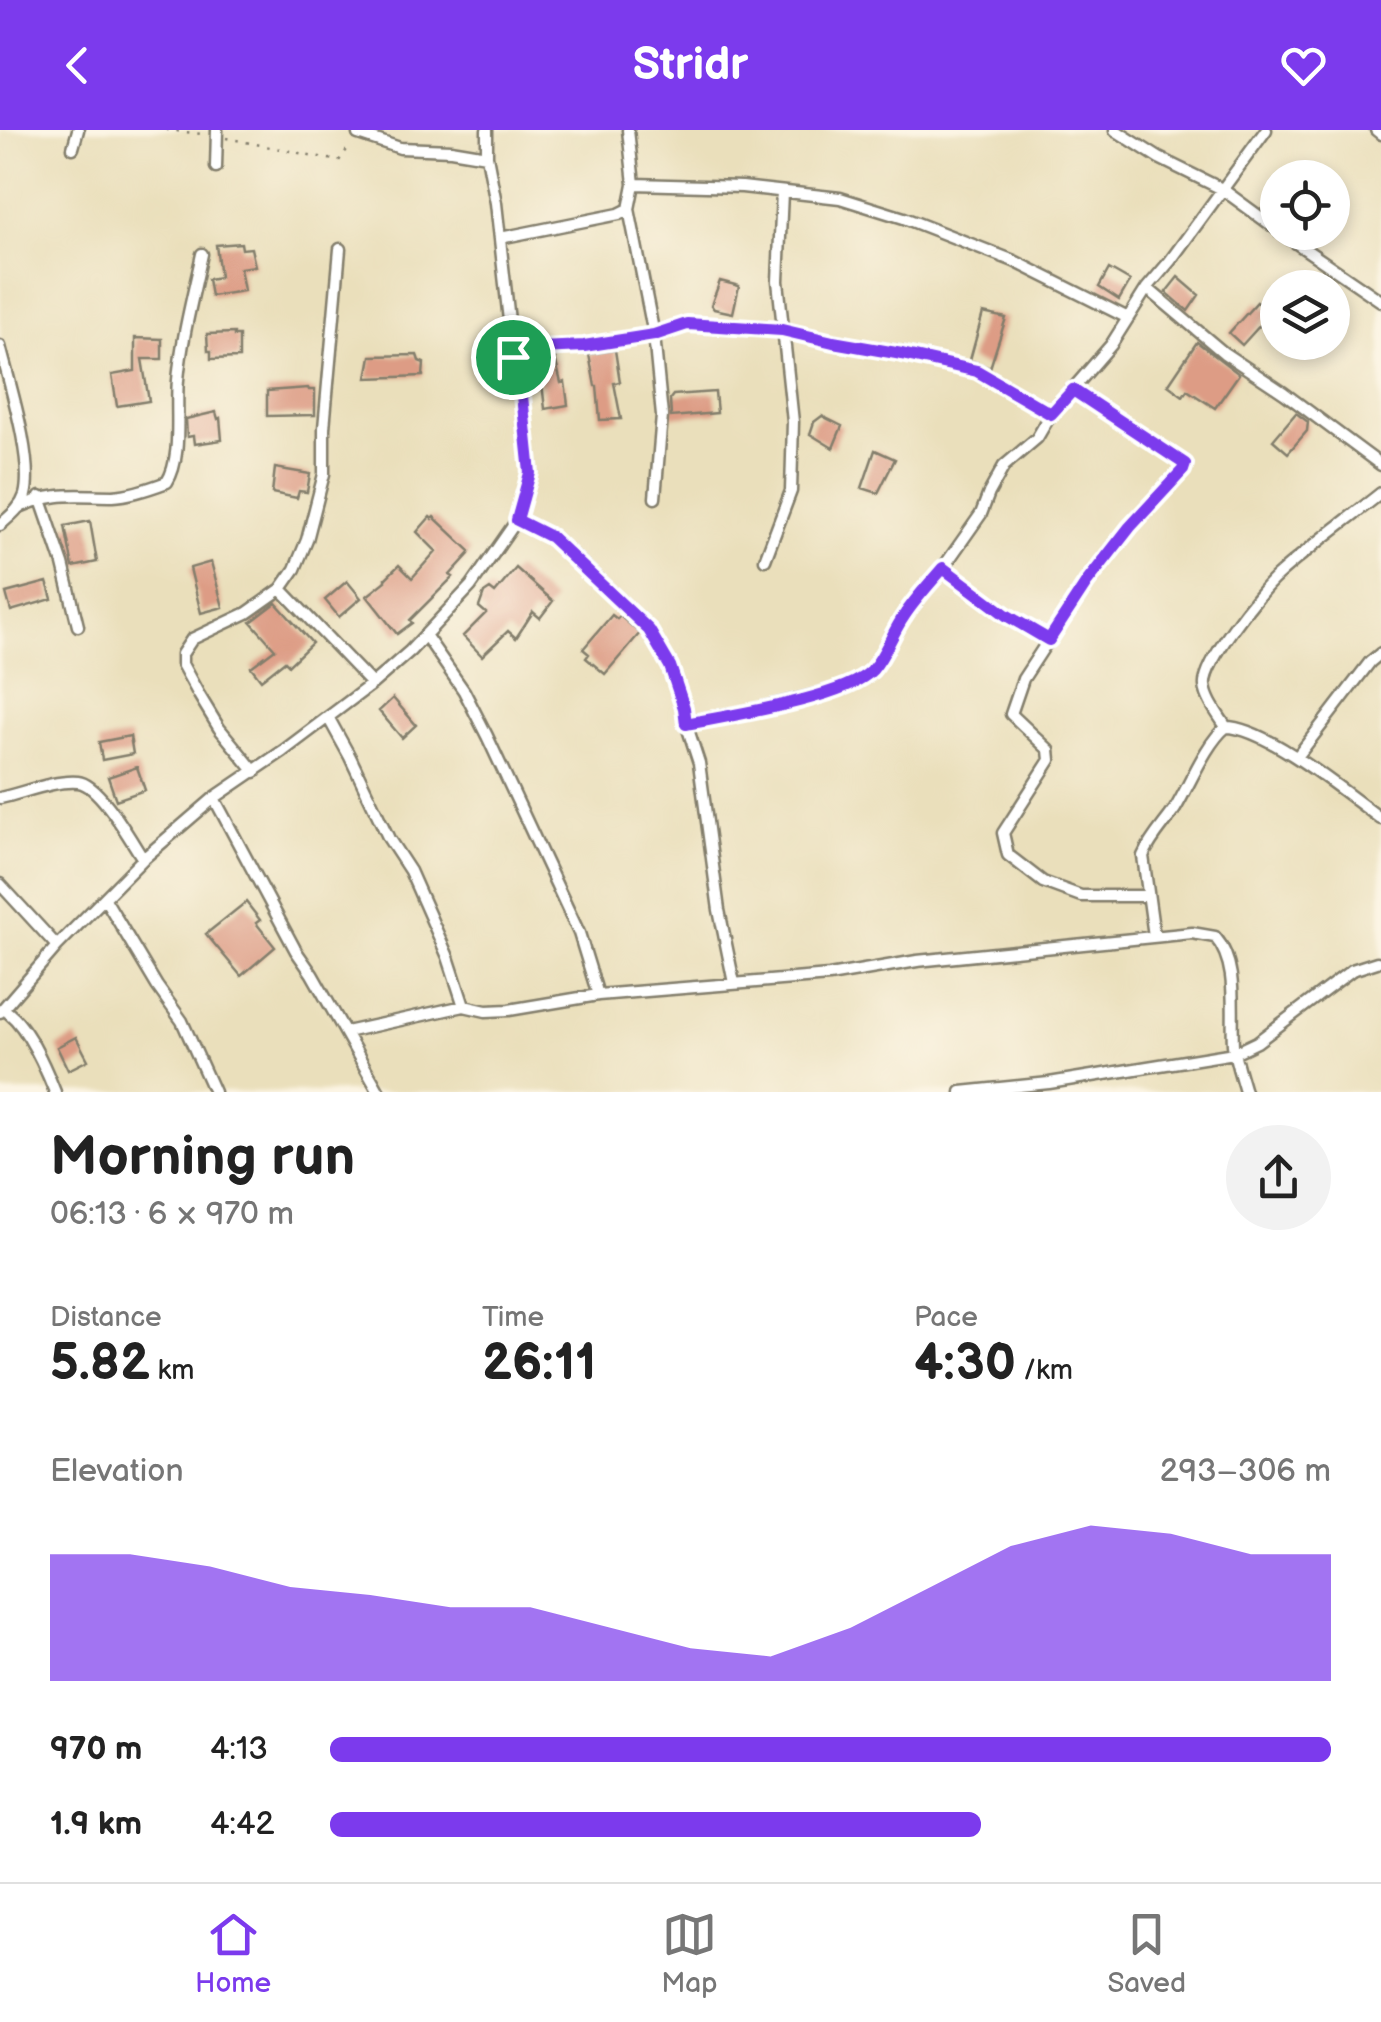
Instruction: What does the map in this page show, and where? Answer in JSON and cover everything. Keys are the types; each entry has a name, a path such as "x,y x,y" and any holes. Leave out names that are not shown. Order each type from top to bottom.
{"street":[{"path":"74,148 78,130"},
{"path":"55,1092 32,1042 12,1014 1,1010 56,946 143,860 214,798 372,684 410,651 472,586 517,520 530,473 487,156 487,130"},
{"path":"628,130 634,184 629,210 654,335 662,416 655,498"},
{"path":"1115,130 1159,158 1222,189 1260,217"},
{"path":"686,724 843,688 865,677 876,666 904,616 981,514 1004,466 1037,438 1051,414 1111,346 1147,288 1266,130"},
{"path":"358,132 400,148 487,156"},
{"path":"216,166 217,133"},
{"path":"634,184 742,187 840,198 1014,261 1128,318"},
{"path":"765,560 792,492 792,422 778,250 782,192"},
{"path":"500,238 629,210"},
{"path":"254,772 219,728 182,664 182,654 192,639 247,613 281,589 296,569 324,474 326,394 340,249"},
{"path":"1306,250 1381,302"},
{"path":"0,525 20,507 40,498 116,496 167,482 176,448 178,379 184,338 202,254"},
{"path":"1147,288 1224,353 1381,465"},
{"path":"513,357 540,348 654,335 687,324 782,330 977,371 1051,414"},
{"path":"0,346 26,466 26,492 20,507"},
{"path":"1073,390 1185,464 1087,582 1023,679 1012,714 1049,750 1050,760 1004,833 1008,855 1042,882 1081,896 1148,896"},
{"path":"1226,727 1210,702 1204,682 1209,665 1274,578 1381,493"},
{"path":"40,498 63,564 78,626"},
{"path":"517,520 551,537 649,630 670,666 698,762 716,892 734,983"},
{"path":"943,568 1006,615 1049,640"},
{"path":"281,589 372,684"},
{"path":"425,635 464,690 487,736 579,934 598,995"},
{"path":"1298,757 1381,652"},
{"path":"328,717 389,839 410,871 448,957 464,1006"},
{"path":"1154,936 1143,865 1147,847 1226,727 1253,734 1298,757 1381,819"},
{"path":"0,798 29,789 76,782 86,785 114,814 143,860"},
{"path":"214,798 296,951 379,1092"},
{"path":"0,884 56,946"},
{"path":"105,898 182,1021 214,1092"},
{"path":"346,1032 464,1006 510,1010 598,995 829,976 917,961 1192,933 1215,937 1228,962 1234,1053 1245,1092"},
{"path":"961,1092 1049,1083 1234,1053 1257,1042 1352,970 1377,962"}],"path":[{"path":"166,130 217,133 340,161 358,132"}],"building":[{"path":"241,243 242,249 251,248 255,266 240,268 244,291 211,296 208,279 220,277 216,245"},
{"path":"1109,269 1130,281 1119,300 1099,287"},
{"path":"1178,277 1199,295 1188,311 1166,292"},
{"path":"720,281 739,286 733,313 711,305"},
{"path":"1257,302 1260,304 1260,325 1242,345 1229,333"},
{"path":"983,313 1006,318 990,368 970,360"},
{"path":"207,334 239,336 239,358 211,359"},
{"path":"135,338 162,339 162,359 142,359 149,401 117,406 112,375 135,371"},
{"path":"1197,342 1239,374 1215,408 1187,390 1183,396 1168,385"},
{"path":"615,350 620,382 614,383 621,419 600,420 589,354"},
{"path":"417,355 424,363 423,376 367,378 371,356"},
{"path":"555,358 561,383 565,382 568,405 545,409 542,383 539,384 534,364"},
{"path":"315,390 315,415 267,416 267,391"},
{"path":"715,392 717,413 671,417 673,395"},
{"path":"216,412 222,440 194,444 193,436 187,437 186,419"},
{"path":"1296,413 1308,422 1307,431 1288,453 1273,440"},
{"path":"822,416 842,426 833,448 810,434 814,422"},
{"path":"875,450 895,459 878,493 862,488"},
{"path":"275,468 310,474 307,492 299,491 297,498 272,493"},
{"path":"430,517 470,551 450,575 453,577 397,634 367,596 399,565 412,578 436,551 417,532"},
{"path":"90,521 97,562 73,567 65,526"},
{"path":"211,562 223,607 201,613 190,568"},
{"path":"516,568 553,601 540,618 533,612 516,638 508,631 482,656 463,636 486,613 479,607 484,593 490,589 495,593"},
{"path":"347,581 361,598 339,617 325,600"},
{"path":"47,582 52,599 11,611 6,593"},
{"path":"276,603 312,643 289,665 285,661 261,680 251,667 275,649 251,622"},
{"path":"612,615 617,619 620,616 640,633 605,674 586,658 589,654 583,649"},
{"path":"393,698 416,725 402,738 379,711"},
{"path":"130,736 133,754 102,760 99,742"},
{"path":"137,767 145,790 116,800 108,777"},
{"path":"246,902 275,947 241,976 206,934"},
{"path":"76,1037 88,1060 68,1070 57,1047"}],"route":[{"path":"687,324 782,330 977,371 1051,414 1073,390 1185,464 1087,582 1049,640 1006,615 943,568 904,616 876,666 865,677 825,693 686,724 670,666 649,630 551,537 517,520 530,473 522,396 513,357 540,348 654,335 687,324"}]}
